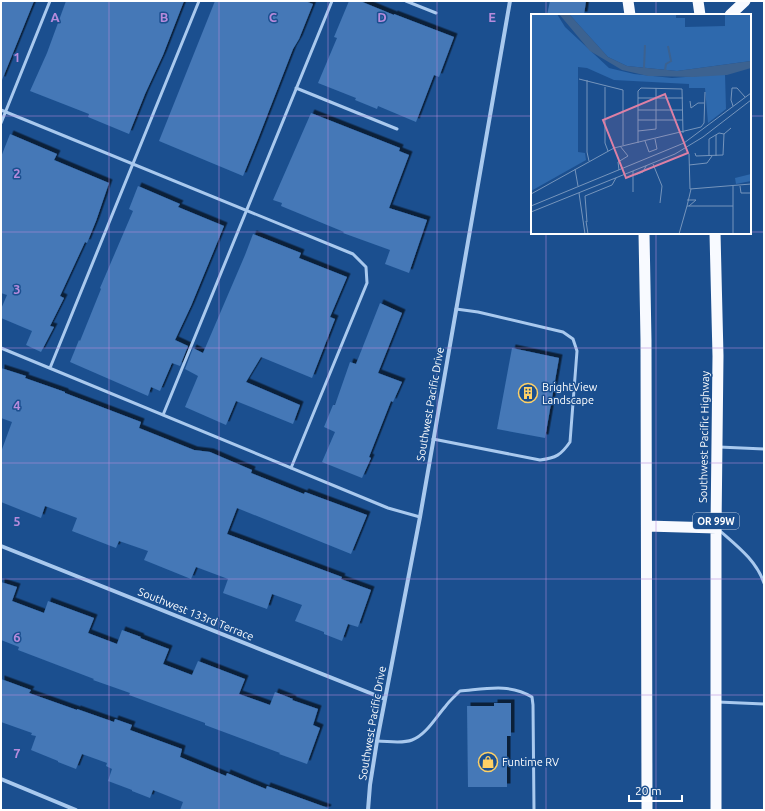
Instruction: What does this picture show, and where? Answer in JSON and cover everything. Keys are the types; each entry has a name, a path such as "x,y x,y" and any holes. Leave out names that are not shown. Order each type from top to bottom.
{"highway":[{"path":"628,1 630,14"},
{"path":"698,1 700,14"},
{"path":"731,14 745,1"},
{"path":"644,234 646,340 647,810"},
{"name":"Southwest Pacific Highway","path":"715,234 718,356 716,528 716,810"},
{"path":"646,526 716,528"}],"street":[{"name":"Southwest Pacific Drive","path":"368,810 370,785 385,699 420,517 510,1"},
{"name":"Southwest 133rd Terrace","path":"1,546 385,699"},
{"path":"1,780 76,810"}],"lane":[{"path":"1,123 50,1"},
{"path":"50,368 199,1"},
{"path":"163,416 332,1"},
{"path":"406,1 436,13"},
{"path":"296,88 397,129"},
{"path":"1,110 353,254 366,267 367,283 291,468"},
{"path":"433,439 540,460 553,458 563,452 570,442 577,351 573,338 563,332 478,312 456,309"},
{"path":"1,348 388,508 420,517"},
{"path":"717,446 764,449"},
{"path":"716,528 744,552 754,563 764,583"},
{"path":"378,741 397,742 412,740 425,731 436,720 444,707 460,691 510,688 524,691 532,697 533,705 534,810"},
{"path":"716,702 764,704"}],"building":[{"path":"1,1 34,1 2,80 1,80"},
{"path":"66,1 184,1 163,55 129,134 88,117 89,114 30,91 47,53"},
{"path":"215,1 305,1 313,4 299,39 293,49 243,176 159,141"},
{"path":"349,1 360,1 454,37 439,77 434,75 416,122 378,106 377,109 355,100 356,98 318,83 337,38 334,37"},
{"path":"550,1 586,1 584,14 547,14"},
{"path":"311,113 400,148 399,151 409,155 389,208 427,220 409,273 385,264 390,250 343,233 344,232 281,206 282,203 273,200"},
{"path":"10,134 57,154 54,160 109,183 87,243 85,242 60,296 64,298 50,326 54,327 41,352 26,345 32,331 1,318 1,309 7,295 1,293 1,157"},
{"path":"138,186 180,204 178,207 224,226 191,306 175,340 188,346 180,366 172,363 160,391 151,387 148,396 70,362 133,211 129,209"},
{"path":"253,234 301,253 299,258 347,277 330,317 335,319 312,378 261,357 246,382 300,405 293,424 236,401 226,425 185,407 198,376 185,369 193,348 203,353"},
{"path":"380,303 402,313 378,373 402,382 393,402 391,401 369,457 371,458 362,478 322,462 335,432 324,427 333,405 335,405 350,362 356,364"},
{"name":"BrightView Landscape","path":"512,348 559,358 545,438 497,429"},
{"path":"1,368 26,376 25,378 141,422 139,428 194,450 210,452 252,470 251,473 304,494 305,492 367,515 351,554 237,508 227,534 342,577 341,579 371,590 358,627 348,624 342,641 324,634 324,632 295,621 302,605 272,594 267,609 223,593 228,579 196,567 191,579 144,560 148,551 119,541 116,548 72,531 77,518 45,506 41,518 1,502 1,452 12,422 1,418"},
{"path":"1,582 17,587 12,601 44,613 48,601 94,618 88,633 117,644 122,630 169,649 163,664 192,675 198,661 245,679 239,694 270,705 275,692 318,709 313,725 320,728 307,764 205,725 205,723 129,695 130,693 18,650 19,647 1,640"},
{"path":"1,679 31,690 29,693 77,710 114,722 115,719 132,725 130,730 182,749 180,757 226,776 227,773 266,789 267,786 328,808 327,810 180,810 183,802 153,790 150,798 108,781 112,769 106,766 107,763 82,754 76,769 58,762 31,750 36,736 31,735 32,733 1,722"},
{"name":"Funtime RV","path":"494,703 511,703 511,736 507,736 507,787 468,787 467,706 494,706"}],"place":[{"name":"BrightView Landscape","path":"528,393"},
{"name":"Funtime RV","path":"488,762"}]}
